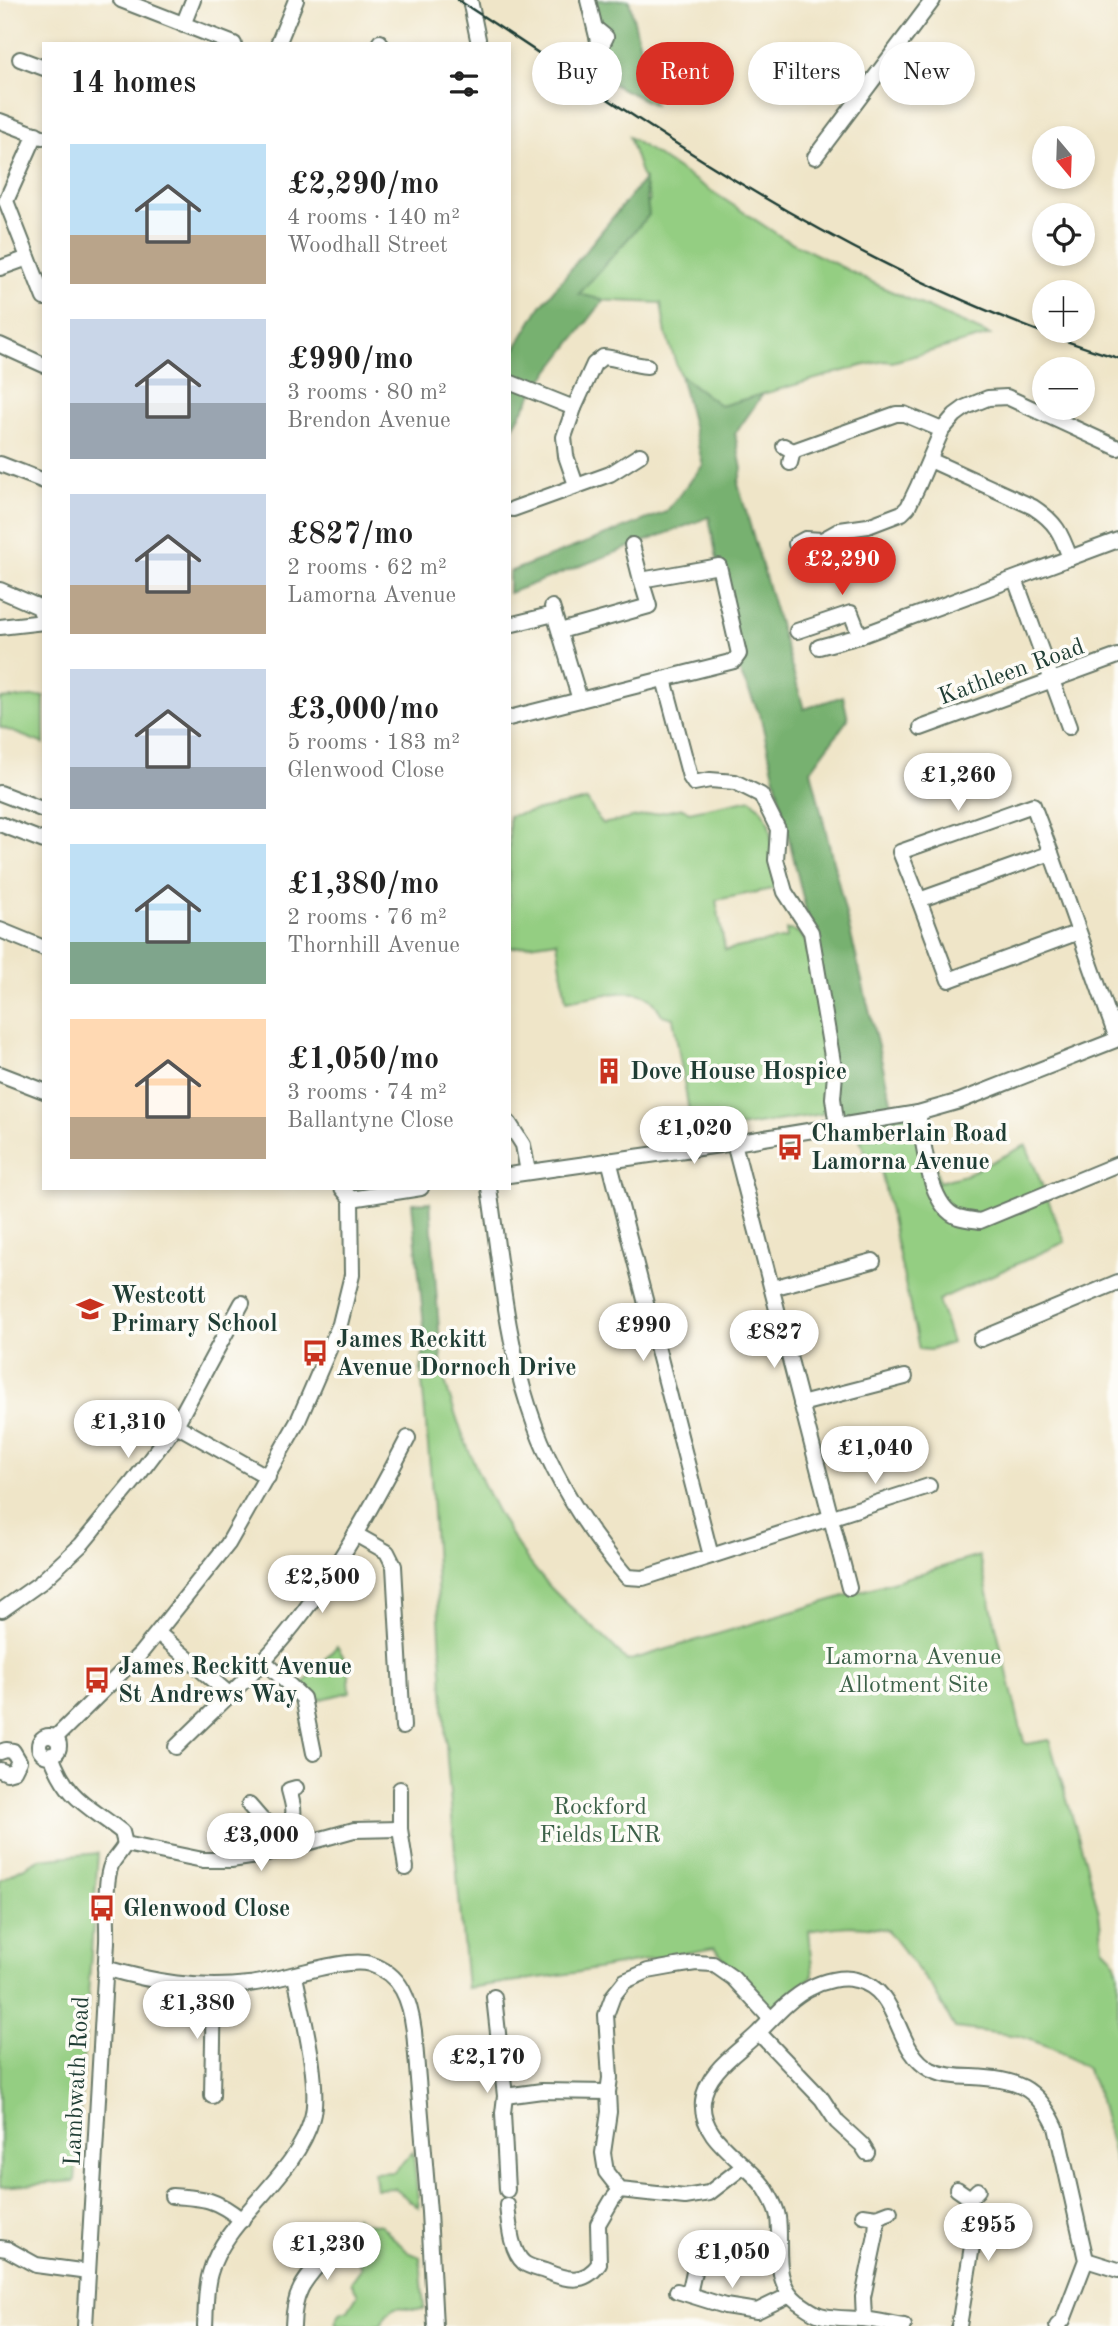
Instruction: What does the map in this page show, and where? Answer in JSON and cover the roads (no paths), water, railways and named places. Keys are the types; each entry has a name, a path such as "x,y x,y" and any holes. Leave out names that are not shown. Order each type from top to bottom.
{"street":[{"path":"121,0 229,42"},
{"path":"183,24 193,0"},
{"path":"279,42 296,0"},
{"path":"470,0 479,42"},
{"path":"588,0 595,28"},
{"path":"815,158 933,0"},
{"path":"20,59 42,67"},
{"path":"0,121 40,136 6,201 42,293"},
{"path":"0,268 28,258"},
{"path":"0,345 42,364"},
{"path":"576,485 566,456 564,437 594,364 603,357 617,358 631,365 650,366"},
{"path":"511,383 574,408"},
{"path":"791,546 805,539 822,540 840,530 867,526 902,513 908,507 942,430 966,407 988,398 1007,397 1118,449"},
{"path":"789,453 896,414 904,414 942,430"},
{"path":"512,508 610,474 643,454"},
{"path":"930,460 1048,516 1060,531 1070,558"},
{"path":"0,464 42,480"},
{"path":"819,647 860,636 1118,540"},
{"path":"560,631 649,606 632,545"},
{"path":"511,717 734,661 739,654 719,566 641,580"},
{"path":"1015,579 1069,727"},
{"path":"0,590 39,607 42,615"},
{"path":"511,624 553,610 580,700"},
{"path":"797,631 850,613 860,636"},
{"path":"0,627 42,621"},
{"name":"Kathleen Road","path":"920,728 1118,656"},
{"path":"664,679 690,777 694,783 710,780 735,782 761,795 778,829 776,860 785,892 811,932 835,1074 833,1098 837,1127"},
{"path":"0,793 42,809"},
{"path":"511,1175 918,1113 960,1101 1118,1039 1033,805 900,852 949,980 1079,932"},
{"path":"0,824 42,840"},
{"path":"920,904 919,900 1051,853"},
{"path":"0,930 42,946"},
{"path":"0,1074 42,1090"},
{"path":"918,1113 932,1183 939,1202 956,1217 980,1221 1118,1164"},
{"path":"511,1126 523,1145 528,1172"},
{"path":"734,1143 849,1588"},
{"path":"609,1160 711,1556"},
{"path":"396,1190 347,1194 352,1275 340,1324 298,1421 228,1544 158,1633 55,1738 46,1737 44,1750 71,1794 122,1832 125,1844 203,1860 231,1860 354,1830 400,1829"},
{"path":"489,1190 519,1374 530,1410 556,1472 575,1507 594,1537 627,1577 643,1578 929,1486"},
{"path":"772,1288 873,1261"},
{"path":"981,1339 1118,1282"},
{"path":"2,1610 40,1583 81,1545 176,1425 242,1311"},
{"path":"801,1404 905,1377"},
{"path":"176,1425 268,1477"},
{"path":"176,1747 263,1660 316,1594 409,1447"},
{"path":"355,1534 387,1552 394,1566 399,1719"},
{"path":"158,1633 229,1694"},
{"path":"263,1660 303,1698 309,1748"},
{"path":"0,1752 9,1750 17,1757"},
{"path":"17,1757 44,1750"},
{"path":"1,1772 14,1770 17,1757"},
{"path":"284,1824 295,1812 289,1790 296,1788"},
{"path":"400,1789 400,1829 406,1868"},
{"path":"249,1805 261,1820 284,1824"},
{"path":"284,1824 289,1848"},
{"name":"Lambwath Road","path":"85,2326 106,1968 108,1886 113,1862 125,1844"},
{"path":"106,1968 172,1984 214,1986 246,1985 295,1976 341,1963 367,1963 382,1968 393,1977 408,1999 416,2056 435,2326"},
{"path":"744,2166 709,2193 685,2197 620,2190 606,2172 603,2153 609,2112 610,2078 606,2015 613,1996 625,1981 649,1971 696,1963 713,1964 733,1978 771,2019"},
{"path":"205,2326 210,2272 219,2251 284,2169 305,2136 312,2118 314,2088 295,1976"},
{"path":"904,2326 820,2315 790,2295 777,2261 778,2216 767,2190 705,2123 703,2101 709,2083 728,2059 809,1988 825,1982 846,1978 872,1986 885,1998 914,2056 930,2069 953,2077 1001,2080 1024,2086 1048,2109 1056,2127 1086,2260 1063,2320 1057,2326"},
{"path":"212,2096 214,1986"},
{"path":"494,1997 505,2096 503,2113 507,2197 512,2241 522,2266 565,2279 587,2277 599,2264 598,2224 620,2190"},
{"path":"759,2033 822,2099 832,2126 862,2145 867,2153"},
{"path":"505,2096 542,2091 608,2092"},
{"path":"957,2189 974,2194 974,2234 959,2326"},
{"path":"172,2196 206,2198 227,2208 242,2220"},
{"path":"864,2319 863,2297 874,2245 876,2215"},
{"path":"293,2326 296,2295 303,2283 339,2244"},
{"path":"0,2248 36,2265 88,2272"},
{"path":"692,2250 695,2267 683,2292 725,2306 757,2311 790,2295"},
{"path":"1086,2260 1118,2270"}],"railway":[{"path":"458,0 703,160 783,209 875,259 1019,324 1118,358"}],"place":[{"name":"Dove House Hospice","path":"609,1071"},
{"name":"Chamberlain Road Lamorna Avenue","path":"790,1147"},
{"name":"Westcott Primary School","path":"90,1309"},
{"name":"James Reckitt Avenue Dornoch Drive","path":"315,1353"},
{"name":"James Reckitt Avenue St Andrews Way","path":"97,1680"},
{"name":"Glenwood Close","path":"102,1908"}],"park label":[{"name":"Lamorna Avenue Allotment Site","path":"913,1670"},
{"name":"Rockford Fields LNR","path":"600,1820"}]}
